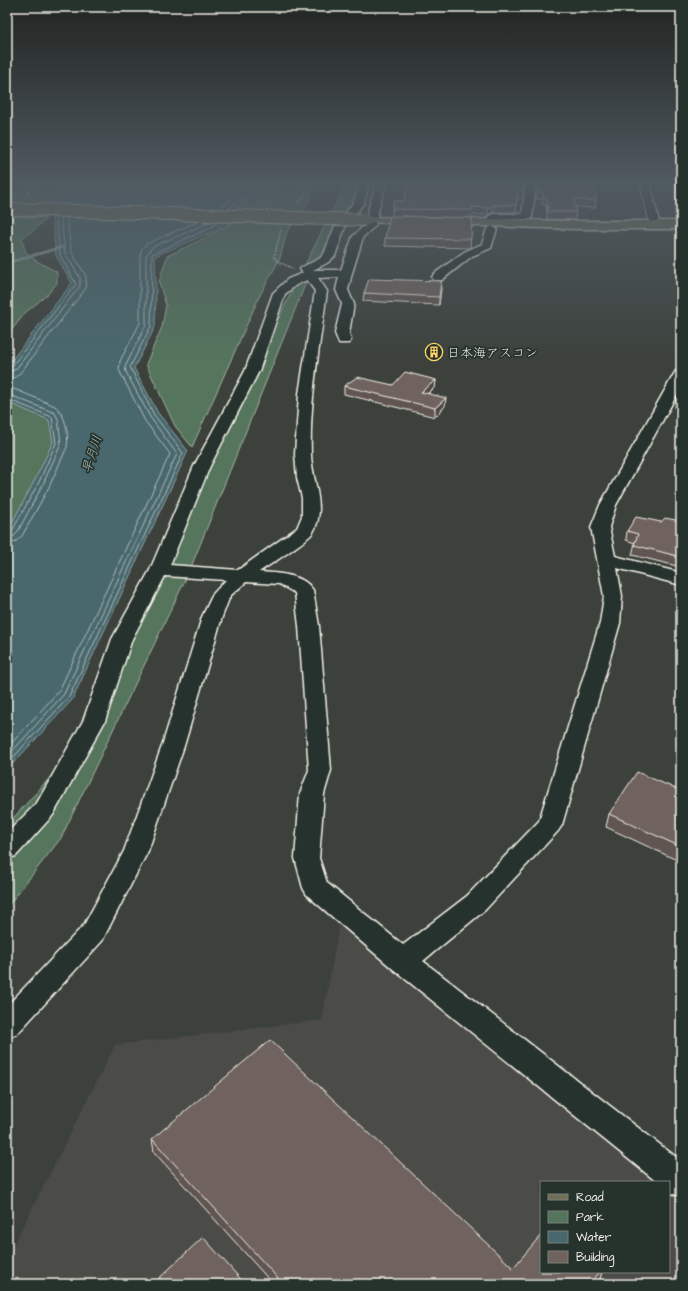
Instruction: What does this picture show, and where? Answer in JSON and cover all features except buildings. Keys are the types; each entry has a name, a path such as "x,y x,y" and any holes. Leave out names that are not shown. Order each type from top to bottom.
{"street":[{"path":"7,1025 93,933 136,852 173,746 212,617 222,594 243,575 305,531 311,516 310,498 305,478 303,454 306,394 320,291 306,269 323,261 328,256 333,243"},
{"path":"344,340 342,333 348,304 342,290 356,243"},
{"path":"438,277 468,254 486,246 487,243"},
{"path":"7,849 45,808 94,721 122,639 159,570 202,466 252,371 279,293 292,282 309,275 346,273"},
{"path":"403,962 476,903 550,825 610,623 613,596 600,527 608,505 681,374"},
{"path":"607,560 681,579"},
{"path":"159,570 283,579 304,590 309,626 320,770 312,794 307,858 316,888 403,962 681,1181"}],"path":[{"path":"278,243 274,257 279,262 309,275"}],"shaded area":[{"path":"340,920 663,1181 540,1181 540,1273 670,1273 670,1187 681,1195 681,1284 7,1284 7,1258 115,1045 322,1020"}],"green space":[{"path":"7,243 23,243 25,251 35,260 57,272 57,283 48,294 25,313 7,336"},
{"path":"194,243 284,243 280,258 260,295 192,447 175,426 146,364 162,327 166,305 159,282 167,256"},
{"path":"316,243 330,243 309,275 189,572 61,838 7,907 7,825 82,742 248,379"},
{"path":"7,402 49,420 53,442 35,480 7,532"}],"water":[{"name":"早月川","path":"55,243 185,243 155,256 155,327 134,368 158,413 188,451 72,700 7,770 7,532 35,480 53,442 49,420 7,402 7,366 72,283 56,256"}],"waterway":[{"path":"7,263 62,247"}],"place":[{"name":"日本海アスコン","path":"434,352"}]}
